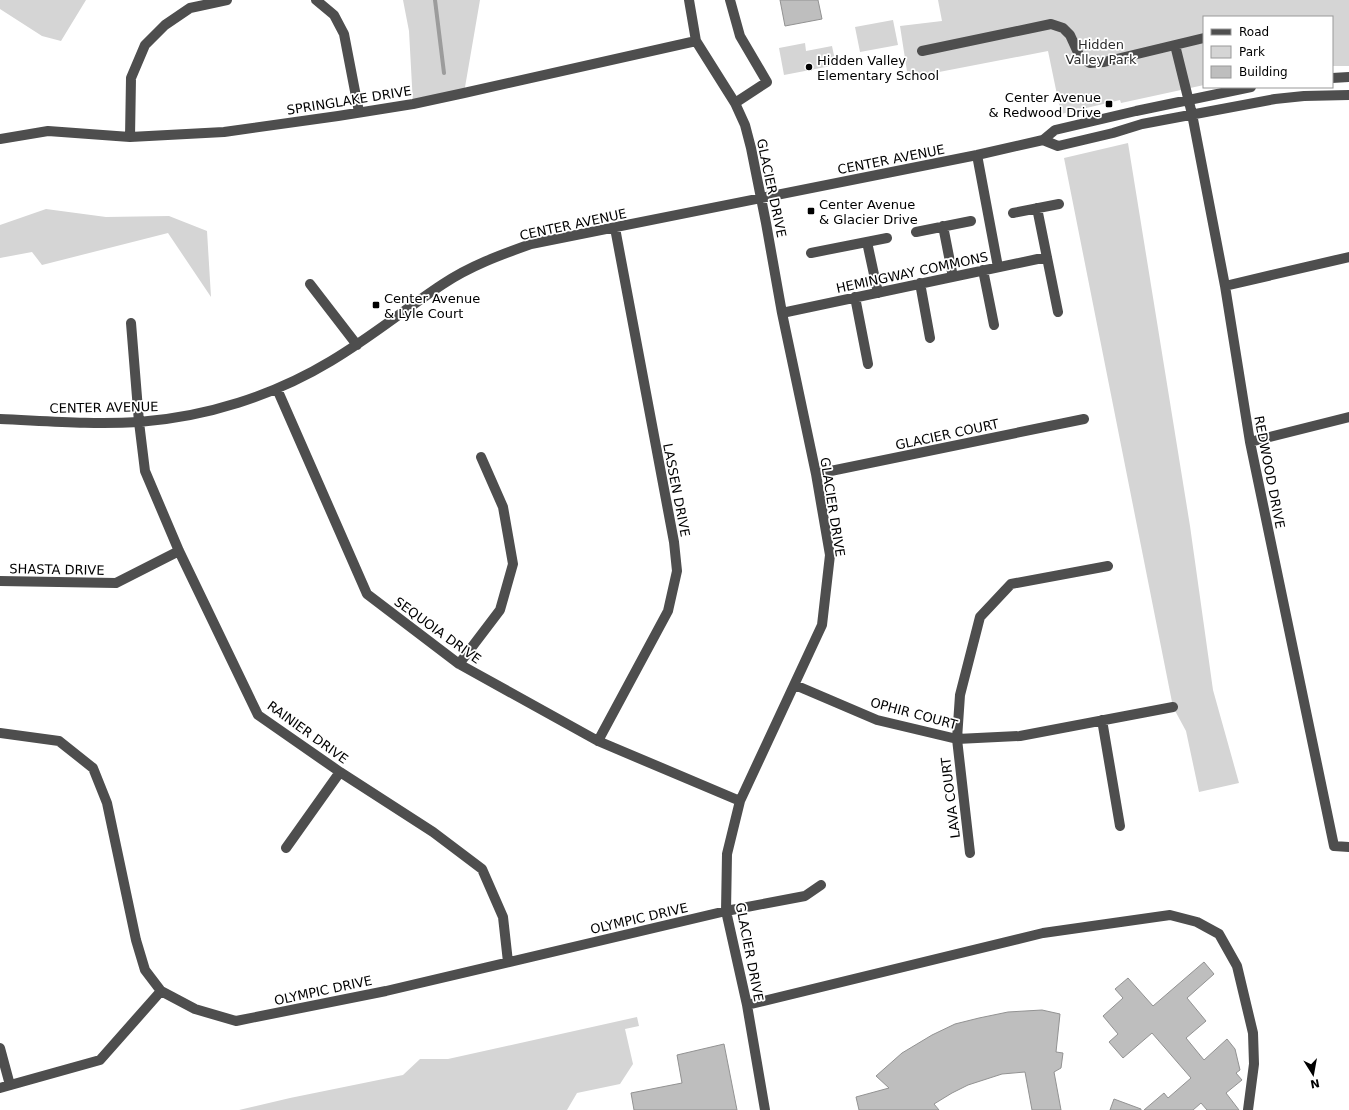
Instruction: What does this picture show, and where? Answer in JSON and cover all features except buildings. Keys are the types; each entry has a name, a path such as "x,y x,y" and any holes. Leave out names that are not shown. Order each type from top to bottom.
{"street":[{"path":"130,136 131,78 145,44 165,25 190,8 227,0"},
{"path":"316,0 334,15 344,34 359,112"},
{"name":"GLACIER DRIVE","path":"689,0 696,41 735,103 745,126 816,474 830,555 822,625 740,801 727,854 726,911 747,1005 765,1110"},
{"path":"730,0 740,36 768,82 735,103"},
{"path":"922,51 1051,24 1063,28 1070,35 1080,57 1090,63 1104,62 1203,38"},
{"name":"SPRINGLAKE DRIVE","path":"0,139 48,131 130,136 224,132 413,104 696,41"},
{"name":"REDWOOD DRIVE","path":"1175,45 1192,114 1225,286 1250,442 1334,846 1349,847"},
{"path":"1333,78 1349,77"},
{"name":"CENTER AVENUE","path":"0,420 101,423 139,422 200,413 233,404 277,389 330,362 357,345 444,283 489,259 531,244 977,155 1043,140 1055,130 1246,88"},
{"name":"CENTER AVENUE","path":"1043,140 1058,146 1113,133 1142,124 1274,99 1304,96 1349,95"},
{"path":"977,155 998,267"},
{"path":"1013,213 1059,204"},
{"path":"1038,208 1058,312"},
{"path":"916,232 971,221"},
{"path":"943,226 953,277"},
{"name":"LASSEN DRIVE","path":"598,741 668,611 677,571 674,542 615,228"},
{"path":"811,253 887,238"},
{"path":"867,242 878,293"},
{"name":"HEMINGWAY COMMONS","path":"782,313 1047,257"},
{"path":"1225,286 1349,257"},
{"path":"983,270 994,325"},
{"path":"310,284 357,345"},
{"path":"920,284 930,338"},
{"path":"855,297 868,364"},
{"name":"RAINIER DRIVE","path":"131,324 139,422 145,471 179,551 258,715 340,772 433,832 482,869 503,917 508,962"},
{"name":"SEQUOIA DRIVE","path":"277,389 367,594 459,664 598,741 740,801"},
{"path":"1250,442 1349,417"},
{"name":"GLACIER COURT","path":"816,474 1084,419"},
{"path":"459,664 500,610 513,564 503,507 481,457"},
{"name":"SHASTA DRIVE","path":"0,581 116,583 179,551"},
{"name":"LAVA COURT","path":"970,853 957,739 960,695 980,617 1011,584 1108,566"},
{"name":"OPHIR COURT","path":"795,685 877,720 957,739 1020,736 1173,707"},
{"path":"1102,720 1120,826"},
{"name":"OLYMPIC DRIVE","path":"0,733 59,741 93,768 107,803 136,940 145,970 161,991 195,1010 236,1021 386,991 726,911 806,896 821,885"},
{"path":"286,848 340,772"},
{"path":"747,1005 1043,933 1170,915 1197,922 1220,934 1237,966 1253,1033 1254,1064 1248,1110"},
{"path":"0,1088 100,1060 161,991"},
{"path":"0,1048 10,1085"}],"green space":[{"path":"0,0 86,0 61,41 42,36 0,9"},
{"path":"403,0 480,0 464,93 413,104 409,31"},
{"name":"Hidden Valley Park","path":"938,0 1349,0 1349,66 1333,66 1333,16 1203,16 1203,85 1121,103 1120,100 1061,114 1048,51 908,78 900,26 942,21"},
{"path":"893,20 898,45 860,52 855,27"},
{"path":"805,43 806,51 832,46 836,65 784,75 779,48"},
{"path":"1128,143 1190,526 1213,690 1239,783 1199,792 1186,731 1173,707 1064,158"},
{"path":"46,209 106,217 169,216 207,231 211,297 168,233 42,265 32,252 0,258 0,225"},
{"path":"637,1017 639,1026 625,1029 633,1064 620,1084 577,1093 567,1110 239,1110 403,1075 420,1059 448,1059"}],"waterway":[{"path":"435,0 444,73"}],"place":[{"name":"Hidden Valley Elementary School","path":"809,67"},
{"name":"Center Avenue & Redwood Drive","path":"1109,104"},
{"name":"Center Avenue & Glacier Drive","path":"811,211"},
{"name":"Center Avenue & Lyle Court","path":"376,305"}]}
